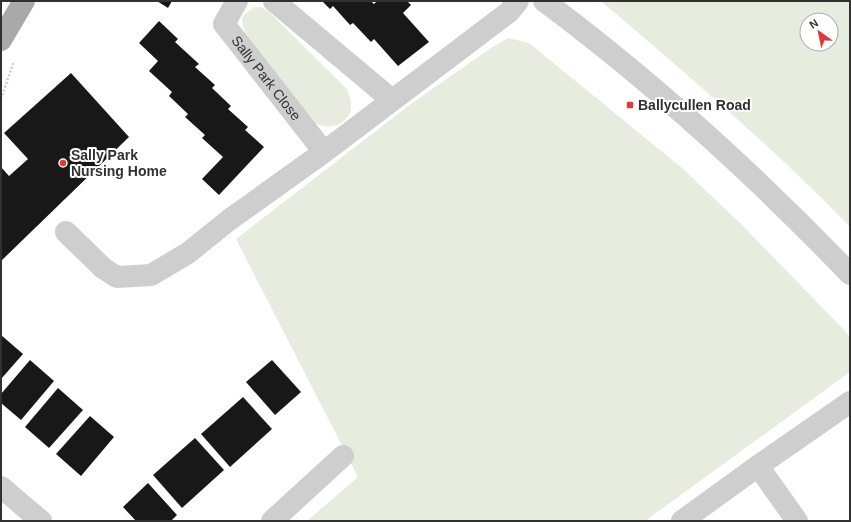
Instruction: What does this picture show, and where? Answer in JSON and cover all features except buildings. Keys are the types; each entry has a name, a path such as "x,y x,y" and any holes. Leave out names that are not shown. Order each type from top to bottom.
{"main road":[{"path":"1,40 24,1"}],"street":[{"name":"Sally Park Close","path":"237,1 224,24 324,152"},
{"path":"274,1 392,100"},
{"path":"66,232 103,268 117,277 151,275 188,253 229,220 324,152 509,12 518,1"},
{"path":"544,1 640,77 714,140 850,274"},
{"path":"682,521 850,402"},
{"path":"272,521 343,456"},
{"path":"758,466 798,521"},
{"path":"1,487 41,521"}],"shaded area":[{"path":"601,1 850,1 850,227 790,168 697,83"},
{"path":"255,7 261,7 269,12 347,89 351,108 349,115 341,123 333,126 326,126 311,121 246,34 243,27 242,18 247,12"},
{"path":"508,38 529,43 682,168 740,223 847,333 850,338 850,372 645,521 307,521 358,477 236,239 411,104 488,50"}],"place":[{"name":"Ballycullen Road","path":"630,105"},
{"name":"Sally Park Nursing Home","path":"63,163"}]}
